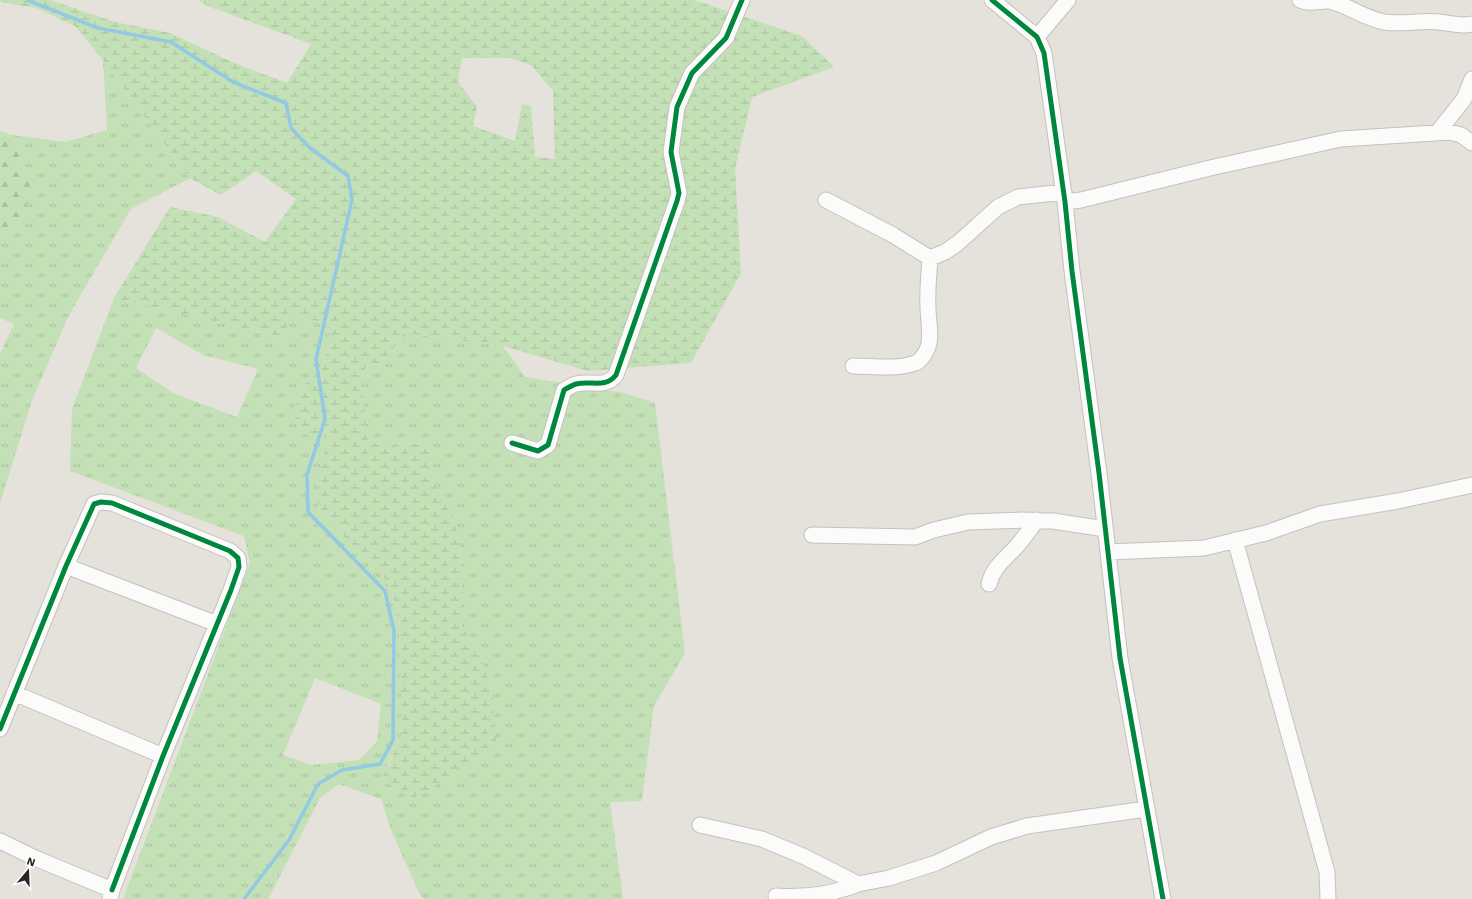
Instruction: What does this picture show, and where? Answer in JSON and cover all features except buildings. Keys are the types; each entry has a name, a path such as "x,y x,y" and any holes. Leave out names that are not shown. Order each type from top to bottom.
{"street":[{"path":"512,443 538,451 548,445 564,390 576,384 603,384 612,380 616,375 678,202 671,152 677,107 692,74 726,38 742,0"},
{"path":"992,0 1037,37 1044,53 1065,197 1072,271 1106,529 1120,658 1163,899"},
{"path":"1037,37 1068,0"},
{"path":"1300,0 1307,3 1329,0 1365,16 1384,22 1439,22 1470,27"},
{"path":"1437,133 1464,99 1472,79"},
{"path":"930,258 945,252 958,243 998,206 1018,197 1065,197 1080,200 1210,168 1341,139 1437,133 1461,135 1472,143"},
{"path":"826,200 930,258"},
{"path":"853,366 885,368 916,363 923,356 928,347 929,336 928,306 930,258"},
{"path":"1108,552 1204,548 1266,533 1320,514 1398,501 1472,485"},
{"path":"0,729 66,566 94,504 101,502 112,502 230,551 238,558 239,566 217,624 162,756 111,895 0,841"},
{"path":"812,535 915,538 934,530 968,522 1036,520 1106,529"},
{"path":"989,584 991,575 1000,562 1017,546 1036,520"},
{"path":"1235,540 1325,865 1328,899"},
{"path":"66,566 217,624"},
{"path":"14,693 162,756"},
{"path":"776,896 804,898 840,891 858,884 889,878 936,863 991,837 1027,826 1146,808"},
{"path":"700,825 762,839 805,857 858,884"}],"green space":[{"path":"0,0 50,0 115,22 170,33 232,62 287,83 311,44 208,6 198,0 694,0 802,36 834,67 752,97 735,169 741,273 691,363 588,371 503,346 404,333 385,361 365,368 361,381 369,443 430,444 431,473 457,527 463,572 462,626 482,660 493,695 496,741 467,769 411,799 382,779 402,734 399,611 387,581 319,510 314,486 329,438 299,433 294,409 305,384 325,366 330,329 316,321 287,314 286,338 114,298 170,207 218,217 265,242 296,199 256,171 221,195 190,178 103,60 75,26 36,8 0,2","holes":["462,58 511,58 531,65 553,91 555,159 535,157 531,106 522,104 515,141 473,126 477,107 458,82"]},
{"path":"103,60 190,178 131,209 69,315 33,398 0,503 0,354 14,324 0,318 0,234 18,227 33,189 12,135 66,142 107,130"},
{"path":"0,131 12,135 33,189 18,227 0,234"},
{"path":"114,298 285,338 287,314 316,321 330,329 325,366 305,384 294,409 300,433 329,438 314,486 319,510 387,581 399,611 402,734 385,770 482,660 462,626 463,572 457,527 431,473 430,444 369,443 361,381 365,368 385,361 404,333 503,346 525,377 624,393 655,403 685,653 654,706 642,801 610,802 623,899 424,899 420,895 391,830 381,799 339,784 320,798 268,899 123,899 250,563 244,536 70,471 72,409","holes":["156,328 203,355 258,369 237,417 173,393 136,368","315,678 381,704 377,741 359,760 312,765 283,755"]}],"waterway":[{"path":"27,0 98,28 171,42 233,82 286,103 291,128 310,148 348,176 352,200 316,359 325,419 307,475 308,512 385,591 394,631 393,740 380,764 342,770 318,784 289,840 244,899"}],"cycle path":[{"path":"512,443 538,451 548,445 564,390 576,384 607,382 616,375 679,193 671,152 677,107 692,73 726,38 742,0"},
{"path":"992,0 1037,37 1044,53 1065,202 1072,271 1099,473 1120,658 1163,899"},
{"path":"0,729 66,566 94,504 101,502 112,503 230,551 238,558 239,567 231,590 163,756 112,890"}]}
